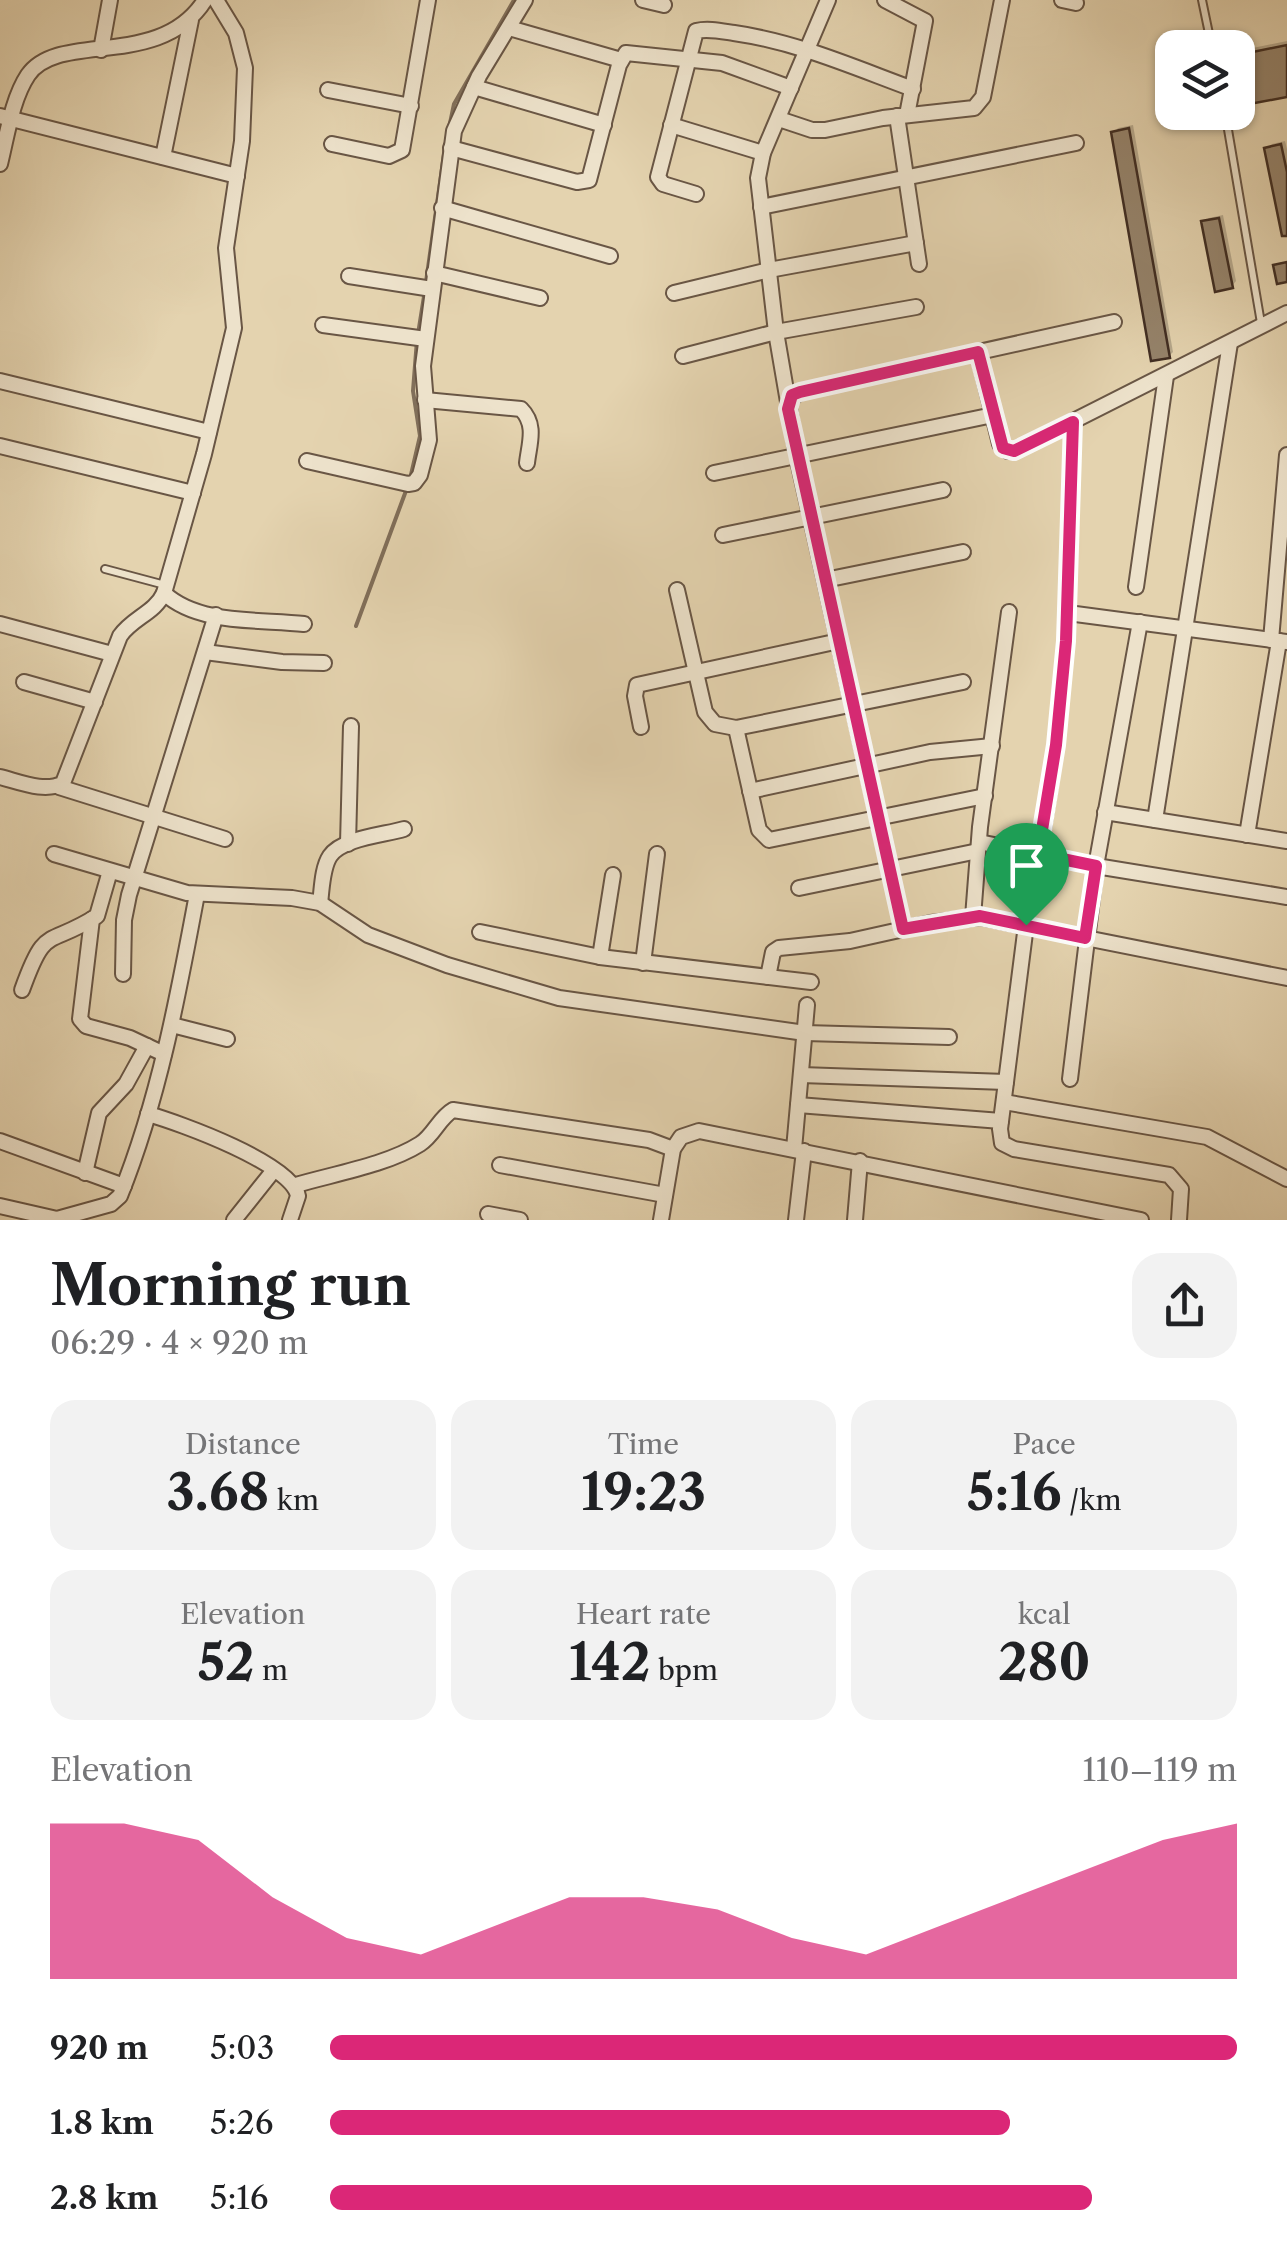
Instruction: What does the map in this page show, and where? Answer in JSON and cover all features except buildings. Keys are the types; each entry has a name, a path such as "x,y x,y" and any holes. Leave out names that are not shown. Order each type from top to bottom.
{"street":[{"path":"101,50 110,0"},
{"path":"163,157 192,20 205,0"},
{"path":"59,786 67,777 125,629 156,606 165,589 234,328 226,248 244,116 244,55 216,0"},
{"path":"332,144 389,156 399,154 404,147 428,0"},
{"path":"307,462 414,483 420,475 429,440 423,366 451,148 461,111 524,0"},
{"path":"643,0 664,5"},
{"path":"828,0 763,154 758,178 776,332 797,456 903,929"},
{"path":"885,0 925,21 912,89 902,116 906,179 919,264"},
{"path":"778,119 825,130 902,116 968,110 979,104 1002,0"},
{"path":"0,164 6,118 40,62 54,56 156,39 192,20"},
{"path":"509,28 620,60"},
{"path":"696,194 662,184 658,177 692,36 700,29 758,36 808,48 912,89"},
{"path":"451,148 585,182 592,177 620,60 632,53 738,68 791,88"},
{"path":"474,87 604,124"},
{"path":"328,90 411,106"},
{"path":"6,118 237,176"},
{"path":"671,126 763,154"},
{"path":"761,207 1076,143"},
{"path":"442,208 610,256"},
{"path":"674,294 769,270 916,243"},
{"path":"349,276 433,281 540,298"},
{"path":"683,356 776,332 916,307"},
{"path":"978,352 1000,444 1008,452 1287,313"},
{"path":"788,402 800,392 1114,322"},
{"path":"323,325 426,338"},
{"path":"1155,820 1230,343"},
{"path":"1136,587 1166,376"},
{"path":"0,380 209,432"},
{"path":"425,400 514,406 522,410 531,421 526,463"},
{"path":"714,474 993,415"},
{"path":"1038,854 1056,745 1068,613 1073,422"},
{"path":"0,446 192,493"},
{"path":"1247,835 1279,641 1287,454"},
{"path":"724,535 943,490"},
{"path":"825,580 963,552"},
{"path":"165,589 184,608 304,624"},
{"path":"677,590 710,720 736,728 962,682"},
{"path":"973,917 1009,612"},
{"path":"1068,613 1279,641"},
{"path":"123,974 124,920 134,878 216,615"},
{"path":"1070,1079 1096,866 1140,622"},
{"path":"0,624 112,654"},
{"path":"641,727 638,685 838,640"},
{"path":"205,652 324,663"},
{"path":"24,682 94,702"},
{"path":"348,844 351,726"},
{"path":"736,728 759,830 769,840 985,796"},
{"path":"750,791 930,752 992,746"},
{"path":"0,777 44,788 59,786 225,839"},
{"path":"1106,812 1287,841"},
{"path":"320,903 327,859 333,852 348,844 404,830"},
{"path":"799,888 979,847 1287,897"},
{"path":"54,854 197,894 320,903 358,931 447,966 559,998 805,1033 949,1037"},
{"path":"642,963 657,854"},
{"path":"22,990 33,958 45,940 92,919 100,910 110,871"},
{"path":"600,957 613,875"},
{"path":"0,1206 48,1219 66,1218 111,1204 124,1186 172,1025 197,894"},
{"path":"768,977 770,958 778,948 850,941 973,917 1287,978"},
{"path":"92,919 80,1019 86,1026 114,1032 164,1054"},
{"path":"1026,925 999,1137 1014,1149 1170,1175 1181,1189 1180,1220"},
{"path":"480,932 600,957 811,982"},
{"path":"796,1220 798,1105 807,1005"},
{"path":"172,1025 227,1040"},
{"path":"85,1172 99,1113 126,1084 147,1046"},
{"path":"801,1075 1006,1082"},
{"path":"1004,1102 1207,1137 1287,1179"},
{"path":"798,1105 1001,1121"},
{"path":"296,1185 410,1150 430,1137 447,1112 453,1110 648,1140 673,1149"},
{"path":"148,1114 200,1130 296,1185 298,1196 290,1220"},
{"path":"662,1220 673,1149 680,1137 699,1131 1141,1220"},
{"path":"0,1141 124,1186"},
{"path":"855,1220 860,1162"},
{"path":"500,1165 666,1195"},
{"path":"234,1220 274,1170"},
{"path":"488,1214 520,1220"}],"lane":[{"path":"1202,0 1208,30"},
{"path":"1228,130 1261,327"},
{"path":"104,570 165,589"}],"waterway":[{"path":"449,128 454,104 514,0"},
{"path":"426,282 445,147"},
{"path":"418,334 425,290"},
{"path":"410,479 420,436 413,391 417,340"},
{"path":"356,626 407,488"}],"route":[{"path":"978,352 1000,444 1008,452 1073,422 1066,641 1056,745 1038,854 1096,866 1085,938 1026,925 980,916 903,929 797,456 788,409 792,395 978,352"}]}
